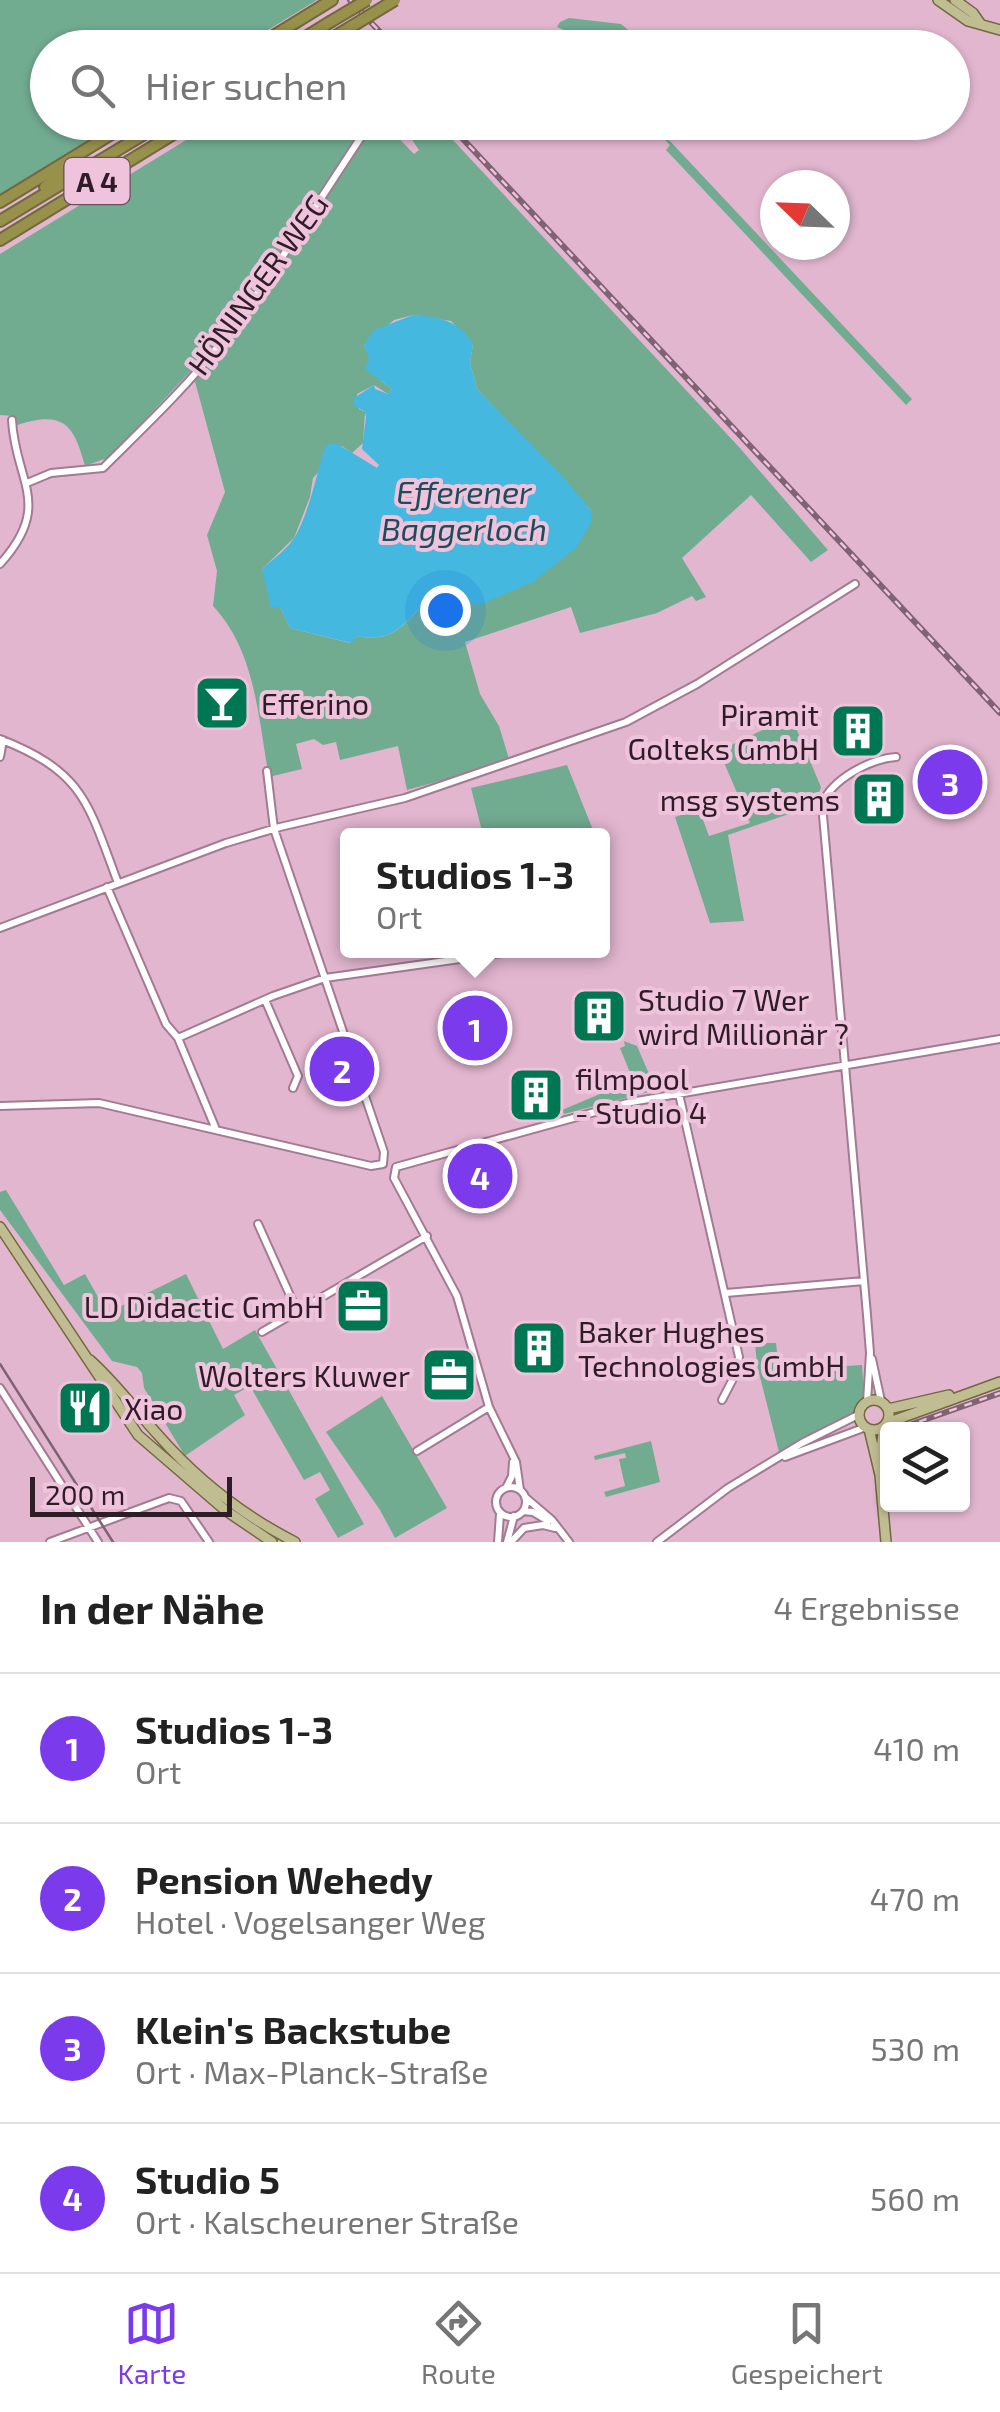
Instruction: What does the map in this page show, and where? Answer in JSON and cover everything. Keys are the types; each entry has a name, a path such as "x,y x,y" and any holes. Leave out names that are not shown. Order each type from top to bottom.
{"highway":[{"path":"283,30 332,0"},
{"path":"317,30 366,0"},
{"path":"346,30 395,0"},
{"path":"0,202 102,140"},
{"path":"3,219 106,140"},
{"name":"A 4","path":"3,219 134,140"},
{"name":"A 4","path":"0,240 164,140"}],"main road":[{"path":"938,0 968,21 1000,30"},
{"path":"956,0 973,12 980,23"},
{"path":"0,1227 138,1436 224,1510 272,1542"},
{"path":"84,1355 108,1374 159,1436 206,1482 261,1523 295,1542"},
{"path":"880,1474 868,1428 860,1414 867,1402 926,1402 1000,1381"},
{"path":"891,1422 1000,1381"},
{"path":"885,1405 886,1422"},
{"path":"868,1428 880,1425"},
{"path":"883,1512 886,1542"}],"street":[{"name":"HÖNINGER WEG","path":"27,483 51,473 103,468 193,374 260,288 359,140"},
{"path":"0,564 23,532 28,504 12,420"},
{"path":"0,928 274,829 405,798 626,722 697,684 856,584"},
{"path":"0,757 2,740 48,761 70,780 90,810 118,883"},
{"path":"867,1402 870,1354 822,804 828,792 860,770 882,758 896,757"},
{"path":"0,1106 85,1102 380,1166 384,1152 274,829 267,770"},
{"path":"106,887 165,1022 178,1038 215,1128"},
{"path":"178,1038 325,978 467,958"},
{"path":"266,1002 298,1076 293,1088"},
{"path":"523,1511 523,1494 513,1456 489,1407 461,1304 393,1174 396,1167 632,1102 1000,1040"},
{"path":"679,1094 739,1357 722,1400"},
{"path":"258,1224 297,1311"},
{"path":"262,1332 426,1236"},
{"path":"726,1293 864,1281"},
{"path":"870,1354 885,1405"},
{"path":"0,1388 98,1542"},
{"path":"417,1451 489,1407"},
{"path":"657,1542 728,1488 860,1414"},
{"path":"774,1460 868,1428"},
{"path":"498,1542 497,1497 512,1476 513,1456"},
{"path":"506,1488 523,1494 569,1542"},
{"path":"50,1542 169,1498 182,1501 210,1542"},
{"path":"500,1512 514,1516 523,1511 533,1512 556,1528"},
{"path":"509,1542 514,1516"},
{"path":"509,1542 524,1528 556,1528"}],"green space":[{"path":"0,0 317,0 268,30 30,30 30,140 91,140 0,196"},
{"path":"569,18 621,24 628,30 564,30 557,27"},
{"path":"186,140 357,140 215,345 110,457 85,466 76,440 64,424 45,419 17,425 14,416 0,415 0,254"},
{"path":"361,140 400,140 414,154 419,150 412,140 453,140 739,447 828,550 811,562 751,495 682,558 706,597 696,601 692,596 657,613 580,633 571,607 465,642 480,694 499,726 510,762 407,790 398,746 340,760 336,742 323,745 314,739 296,744 302,769 269,777 247,665 227,624 213,606 217,571 207,535 225,492 194,378 216,352","holes":["413,315 451,321 473,344 470,363 477,389 591,510 446,609 419,609 399,629 384,636 357,636 350,643 290,628 262,569 294,538 323,455 342,446 352,453 363,443 365,412 359,409 357,394 374,385 388,394 392,389 381,381 364,345 394,320"]},
{"path":"665,140 669,140 760,237 760,250 666,150 670,145"},
{"path":"770,260 782,260 912,399 906,405"},
{"path":"791,716 821,787 815,805 728,835 744,921 710,923 675,817 699,809 709,836 750,823 719,751"},
{"path":"567,765 592,828 481,828 471,788"},
{"path":"624,1041 637,1046 656,1090 564,1114 562,1110 633,1080 620,1048 625,1046"},
{"path":"6,1190 64,1285 85,1274 107,1313 186,1274 223,1349 255,1330 364,1524 338,1538 315,1499 330,1490 320,1472 304,1480 250,1386 234,1395 245,1415 185,1456 144,1388 142,1373 137,1367 112,1361 0,1210 0,1192"},
{"path":"755,1343 776,1343 779,1370 862,1365 864,1395 854,1413 779,1452"},
{"path":"382,1396 447,1508 395,1538 326,1432"},
{"path":"651,1441 660,1482 606,1497 604,1492 625,1486 619,1459 626,1458 625,1453 595,1460 594,1456"}],"water":[{"name":"Efferener Baggerloch","path":"413,315 448,321 468,336 473,344 470,363 477,389 565,479 591,510 592,521 576,548 533,582 484,603 419,609 392,633 377,638 357,636 351,643 290,628 280,607 271,608 262,569 296,535 326,445 336,443 377,468 379,465 362,449 366,417 354,405 354,398 374,385 388,394 392,389 365,369 369,357 364,345 374,330"}],"tram line":[{"path":"0,1364 113,1542"}],"railway":[{"path":"350,0 378,30"},
{"path":"464,140 1000,713"},
{"path":"918,1422 1000,1393"}],"place":[{"name":"Efferino","path":"222,703"},
{"name":"Piramit Golteks GmbH","path":"858,731"},
{"name":"Klein's Backstube","path":"950,782"},
{"name":"msg systems","path":"879,799"},
{"name":"Studio 7 Wer wird Millionär ?","path":"599,1016"},
{"name":"Studios 1-3","path":"475,1028"},
{"name":"Pension Wehedy","path":"342,1069"},
{"name":"filmpool - Studio 4","path":"536,1095"},
{"name":"Studio 5","path":"480,1176"},
{"name":"LD Didactic GmbH","path":"363,1306"},
{"name":"Baker Hughes Technologies GmbH","path":"539,1348"},
{"name":"Wolters Kluwer","path":"449,1375"},
{"name":"Xiao","path":"85,1408"}]}
